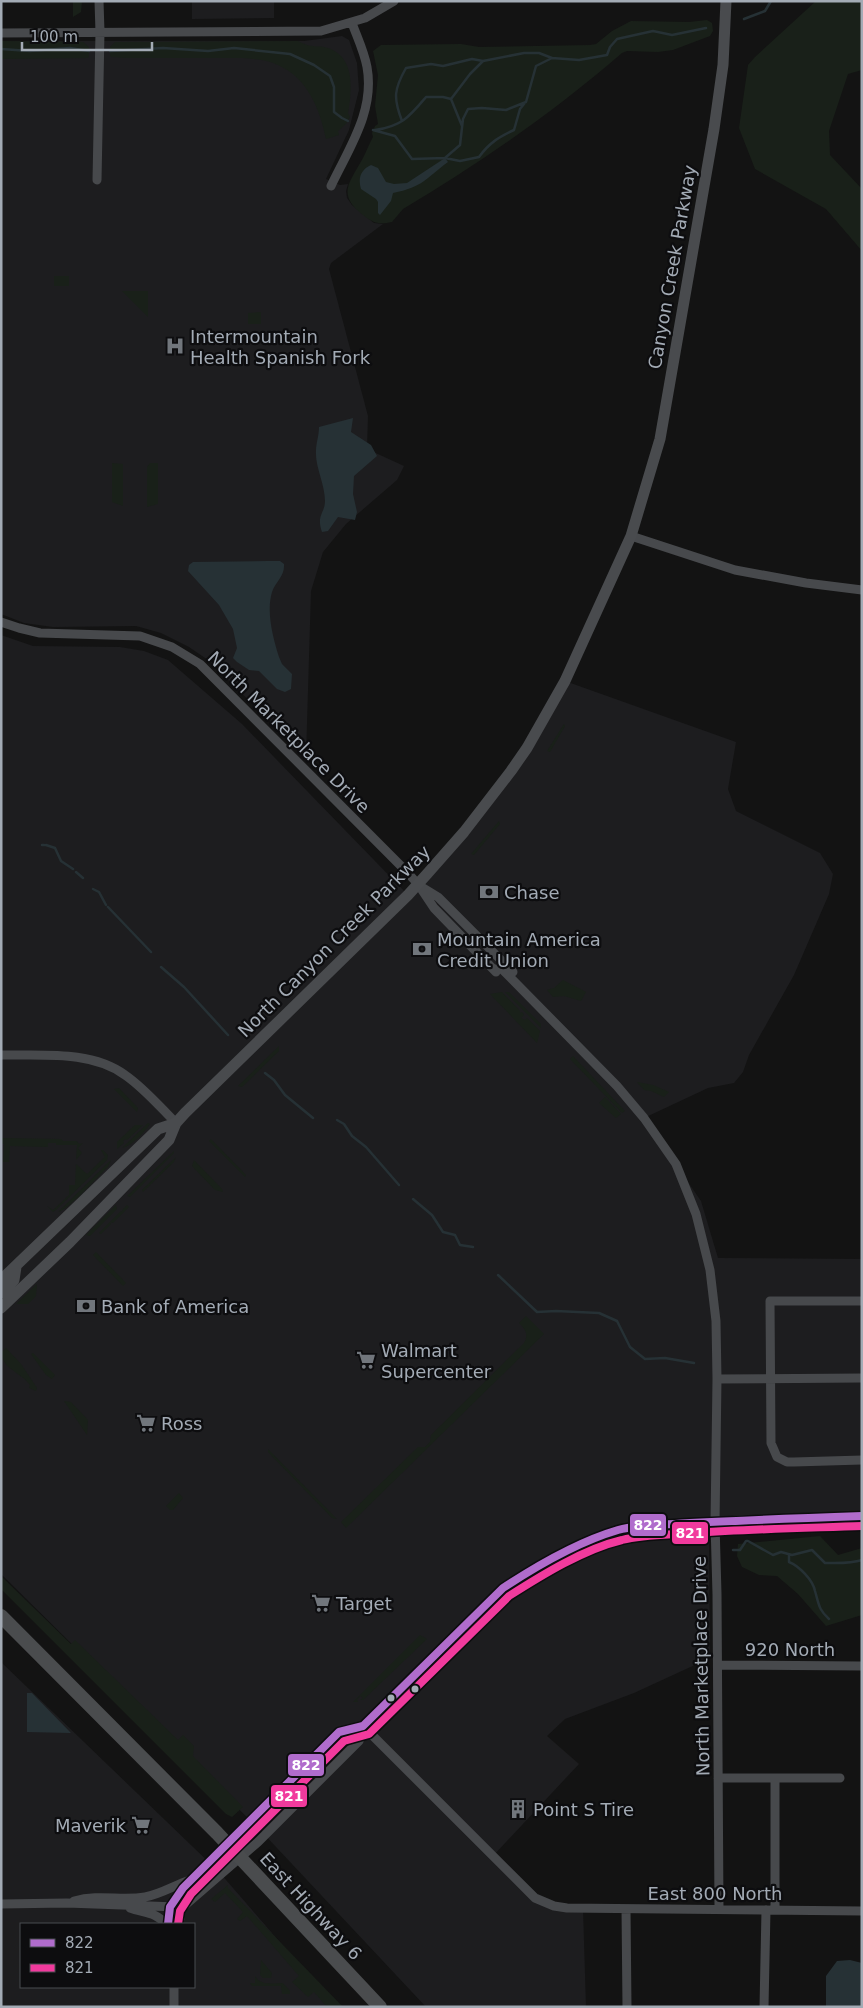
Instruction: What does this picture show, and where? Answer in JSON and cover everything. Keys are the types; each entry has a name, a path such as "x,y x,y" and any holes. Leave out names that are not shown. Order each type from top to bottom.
{"highway":[{"name":"East Highway 6","path":"3,1621 228,1844 380,2007"}],"main road":[{"name":"Canyon Creek Parkway","path":"631,536 664,420 716,121 723,65 726,1"},
{"name":"North Canyon Creek Parkway","path":"1,1308 70,1242 169,1140 176,1123 418,884 464,832 527,748 565,681 631,536"},
{"name":"North Canyon Creek Parkway","path":"1,1280 158,1129 176,1123"},
{"path":"1,1293 14,1280 16,1267"}],"street":[{"path":"97,180 99,1"},
{"path":"1,33 310,32 336,28 352,23 380,11 394,1"},
{"path":"331,186 355,140 367,100 367,68 352,23"},
{"path":"631,536 735,570 806,584 862,590"},
{"name":"North Marketplace Drive","path":"1,622 40,633 140,636 157,640 200,664 418,884 434,908 493,969 502,969 617,1086 644,1118 676,1164 696,1214 710,1270 716,1321 715,1522 718,1665 719,1909"},
{"name":"North Marketplace Drive","path":"418,884 438,897 532,992 535,1001"},
{"path":"1,1055 78,1058 106,1064 117,1069 132,1080 176,1123"},
{"path":"862,1301 770,1301 772,1443 777,1457 787,1462 862,1460"},
{"path":"717,1379 862,1378"},
{"path":"166,1923 170,1907 179,1893 339,1732 363,1726 491,1599 529,1570 573,1548 619,1530 647,1526 740,1520 862,1516"},
{"name":"920 North","path":"718,1665 862,1666"},
{"path":"1,1904 67,1903 123,1906 184,1906 276,1825 359,1741 363,1733 363,1726"},
{"name":"East 800 North","path":"363,1726 535,1898 554,1906 567,1908 862,1910"},
{"path":"718,1778 840,1778"},
{"path":"764,2007 775,1778"},
{"path":"67,1903 90,1897 143,1897 157,1894 192,1879"},
{"path":"143,1897 170,1907 180,1922"},
{"path":"180,1922 183,1912 191,1900"},
{"path":"123,1906 153,1913 165,1923"},
{"path":"626,1908 627,2007"},
{"path":"174,1988 174,2007"}],"shaded area":[{"path":"73,1 82,1 81,12 73,17"},
{"path":"192,1 274,1 274,18 192,19"},
{"path":"816,1 862,1 862,70 848,74 829,131 830,155 862,189 862,251 826,209 755,169 739,128 748,65"},
{"path":"707,20 712,23 713,31 710,36 673,50 658,52 627,51 622,53 543,116 460,174 403,209 392,222 376,223 370,220 355,208 350,201 348,188 350,181 373,137 372,133 375,126 378,124 375,106 378,75 373,51 381,45 461,44 479,47 590,45 596,44 612,31 631,21 689,22"},
{"name":"Intermountain Health Spanish Fork","path":"342,36 349,40 357,63 359,90 349,130 326,179 340,185 348,184 347,198 352,205 374,223 383,224 331,263 329,269 368,416 367,449 404,466 397,480 346,524 323,552 311,591 306,757 208,660 189,647 161,633 136,626 53,627 24,623 1,614 1,41 304,41"},
{"path":"1,41 83,42 89,47 89,56 88,58 1,59"},
{"path":"298,41 309,46 324,47 334,51 342,57 347,65 351,84 348,113 350,117 346,124 338,131 339,135 326,139 316,106 305,86 288,71 274,63 243,58 127,58 111,57 110,55 110,47 115,42"},
{"path":"445,158 448,162 423,182 403,191 393,193 391,201 380,215 376,199 361,189 361,175 364,169 371,165 378,168 386,182 394,184 407,183"},
{"path":"54,276 69,276 69,286 54,286"},
{"path":"122,291 148,291 148,317"},
{"path":"261,312 261,324 248,324 248,313"},
{"path":"353,418 351,432 371,445 377,456 354,476 353,494 357,512 355,520 338,517 328,531 322,532 320,518 325,501 316,457 319,427"},
{"path":"112,463 123,464 123,506 112,502"},
{"path":"150,463 158,463 158,504 147,507 147,467"},
{"path":"280,561 284,564 284,568 272,592 270,616 279,657 282,664 292,674 291,689 285,692 277,689 259,671 249,670 233,658 237,648 233,629 219,605 188,571 189,565 193,562"},
{"path":"1,635 33,646 120,647 144,651 168,660 242,724 408,895 511,771 565,681 736,742 728,789 736,811 820,853 833,874 829,894 794,975 749,1055 743,1072 734,1083 708,1088 644,1118 701,1201 718,1258 862,1259 862,1525 709,1530 710,1658 634,1693 565,1719 547,1736 579,1764 493,1856 535,1898 583,1908 586,2007 426,2007 262,1832 1,1574"},
{"path":"564,724 565,726 550,752 547,751"},
{"path":"499,821 500,824 474,855 471,854"},
{"path":"563,980 586,992 581,1001 564,996 553,997 547,990 554,988"},
{"path":"502,992 520,1013 522,1012 524,1015 521,1018 525,1020 527,1018 540,1031 537,1043 490,994"},
{"path":"505,992 509,992 541,1024 541,1028"},
{"path":"279,1046 279,1051 242,1087 238,1086"},
{"path":"573,1056 625,1111 622,1113 570,1059"},
{"path":"637,1082 653,1085 669,1092 664,1097 644,1090"},
{"path":"119,1088 138,1108 137,1112 114,1089"},
{"path":"605,1097 621,1114 616,1118 599,1103"},
{"path":"148,1123 150,1124 138,1138 130,1145 122,1148"},
{"path":"135,1125 143,1125 127,1140 123,1141 124,1143 117,1149 117,1142"},
{"path":"1,1138 76,1141 80,1144 83,1143 78,1148 82,1153 76,1160 77,1145 48,1143 48,1147 10,1146 9,1162 3,1162 4,1144 1,1144"},
{"path":"211,1139 246,1175 245,1177 209,1141"},
{"path":"101,1150 108,1155 107,1160 53,1212 47,1206 53,1210 69,1195 69,1185 75,1185 76,1164 87,1174 105,1157"},
{"path":"174,1151 130,1197 127,1196"},
{"path":"176,1157 174,1162 143,1192 142,1190"},
{"path":"111,1160 108,1167 84,1192 70,1205 58,1212"},
{"path":"194,1160 223,1192 215,1190 192,1166"},
{"path":"116,1205 117,1209 90,1236 86,1235"},
{"path":"127,1205 129,1207 113,1223 110,1222 121,1211 123,1212 122,1210"},
{"path":"110,1222 111,1224 101,1234 99,1233"},
{"path":"96,1252 126,1283 123,1286 93,1255"},
{"path":"37,1284 36,1296 28,1304 16,1304"},
{"path":"526,1316 544,1334 346,1528 341,1522 418,1447 425,1447 430,1442 431,1435 524,1343 526,1332 519,1323"},
{"path":"6,1348 21,1364 37,1388 36,1391 29,1388 30,1385 4,1362 1,1350 3,1351"},
{"path":"33,1353 55,1375 52,1379 46,1375 31,1354"},
{"path":"64,1401 71,1402 88,1420 87,1435"},
{"path":"268,1449 337,1519 332,1518 268,1452"},
{"path":"179,1493 183,1498 173,1510 170,1510 166,1506"},
{"path":"820,1536 838,1555 862,1548 862,1615 826,1626 798,1594 777,1576 759,1575 742,1567 737,1556 738,1544"},
{"path":"1,1576 71,1644 75,1640 178,1740 183,1735 194,1746 193,1756 243,1807 232,1817 226,1814 1,1589"},
{"path":"420,1635 427,1639 363,1700 360,1700 363,1698 360,1696 357,1700 358,1702 353,1702"},
{"path":"1,1662 220,1873 336,2007 1,2007"},
{"path":"27,1693 32,1693 71,1733 27,1732"},
{"path":"228,1885 228,1888 343,2007 327,2007 314,1992 308,1997 292,1982 299,1976 247,1916 240,1921 237,1919 243,1912 225,1893 215,1902 211,1899"},
{"path":"261,1960 272,1973 271,1978 263,1978 260,1975"},
{"path":"850,1960 862,1963 862,2007 826,2007 826,1976 837,1961"},
{"path":"255,1976 263,1983 283,1983 290,1991 290,1994 282,1994 281,1986 252,1986 250,1983 255,1983"}],"waterway":[{"path":"744,19 765,11 771,1"},
{"path":"373,130 395,136 412,159 445,158 460,145 463,119 468,109 506,110 526,102 536,66 552,58 579,60 607,55 610,47 617,39 653,31 672,35 706,28"},
{"path":"1,49 30,51 70,48 89,51"},
{"path":"110,51 163,48 208,51 234,48 290,54 314,65 330,76 334,87 334,112 348,121"},
{"path":"375,130 392,126 404,120 426,97 451,99 470,74 483,61 524,53 539,53 552,58"},
{"path":"402,121 397,106 396,94 399,82 406,68 431,64 443,66 472,59 483,61"},
{"path":"451,99 462,126"},
{"path":"445,158 460,161 479,157 495,141 514,130 520,109 524,104"},
{"path":"46,845 55,848 61,861 73,869"},
{"path":"76,872 83,878"},
{"path":"93,889 99,892 106,905"},
{"path":"108,907 151,952"},
{"path":"161,967 184,987 228,1035"},
{"path":"265,1073 274,1080 285,1095 313,1118"},
{"path":"337,1120 344,1124 352,1136 366,1147 399,1185"},
{"path":"413,1199 432,1215 443,1232 455,1235 460,1245 473,1247"},
{"path":"498,1275 537,1312 599,1313 617,1321 630,1347 645,1359 665,1358 694,1363"},
{"path":"733,1550 740,1550 748,1541 773,1555 781,1552 792,1555 812,1550 825,1563 848,1563 862,1560"},
{"path":"789,1555 789,1562 801,1570 812,1582 818,1603 829,1619"}],"transit line":[{"name":"822","path":"168,1923 170,1907 183,1888 339,1732 363,1726 503,1588 530,1571 588,1541 627,1528 690,1523 862,1516"},
{"name":"821","path":"178,1923 180,1911 191,1894 344,1741 369,1734 509,1596 549,1571 578,1556 608,1544 640,1537 862,1526"}],"place":[{"name":"Intermountain Health Spanish Fork","path":"175,346"},
{"name":"Chase","path":"489,892"},
{"name":"Mountain America Credit Union","path":"422,949"},
{"name":"Bank of America","path":"86,1306"},
{"name":"Walmart Supercenter","path":"366,1360"},
{"name":"Ross","path":"146,1423"},
{"name":"Target","path":"321,1603"},
{"name":"Point S Tire","path":"518,1809"},
{"name":"Maverik","path":"141,1825"}]}
